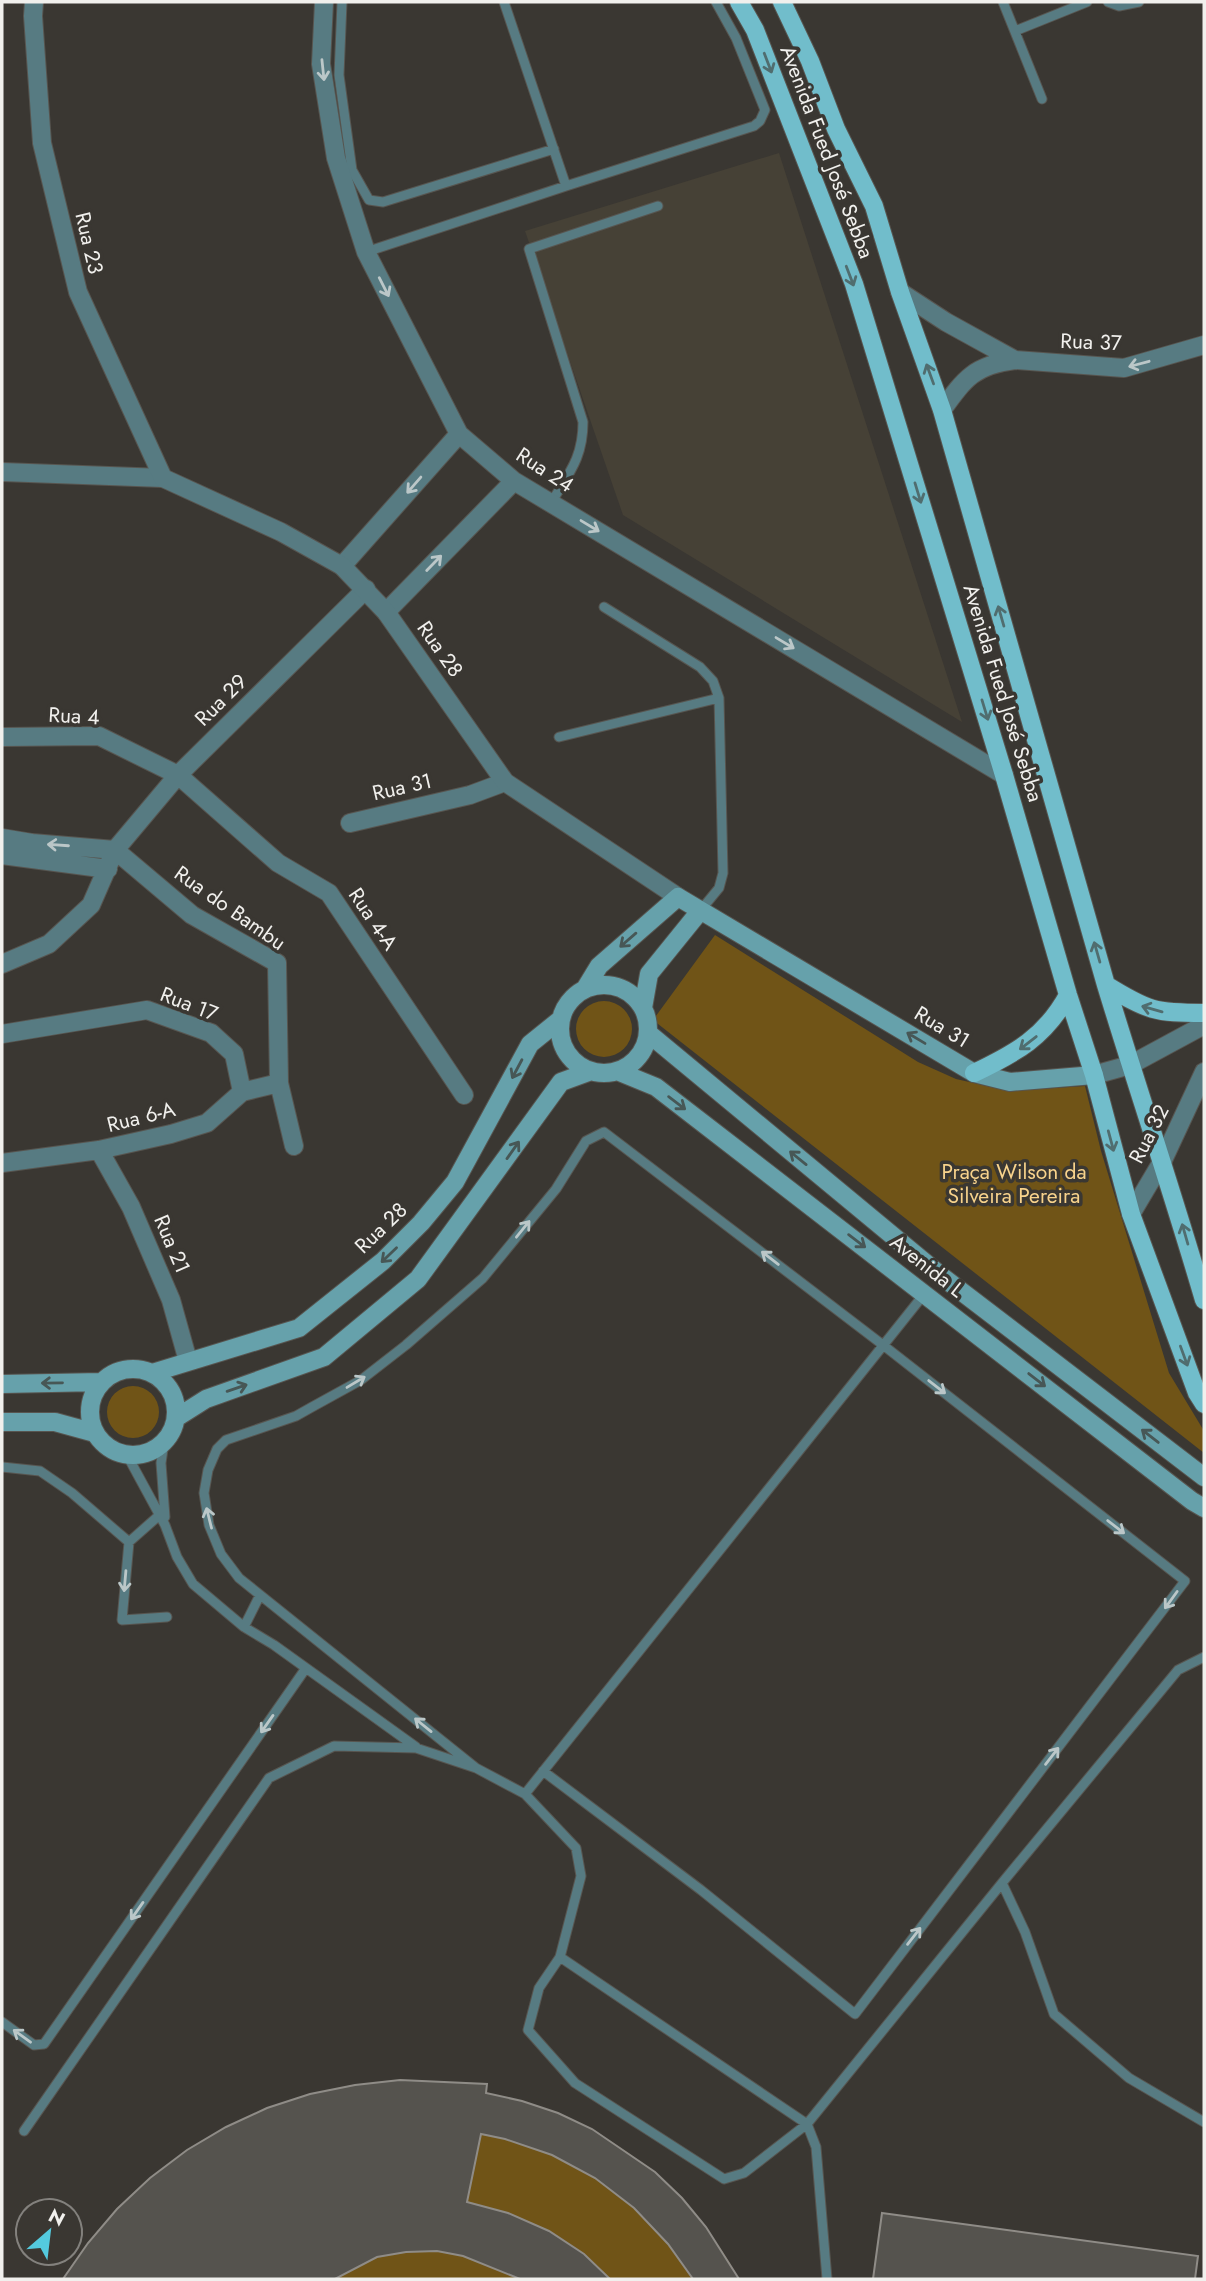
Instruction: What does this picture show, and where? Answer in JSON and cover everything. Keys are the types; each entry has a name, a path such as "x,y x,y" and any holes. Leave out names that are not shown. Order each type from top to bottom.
{"main road":[{"name":"Avenida Fued José Sebba","path":"739,2 755,30 854,284 1094,1075 1131,1214 1197,1393 1204,1404"},
{"name":"Avenida Fued José Sebba","path":"782,2 810,61 836,129 874,206 900,292 942,410 1130,1065 1163,1160 1204,1300"},
{"path":"585,989 599,965 678,897"},
{"name":"Rua 31","path":"678,897 974,1073 1010,1082 1094,1075"},
{"path":"643,1008 649,974 700,911"},
{"path":"1107,985 1139,1005 1159,1012 1204,1013"},
{"path":"176,1418 206,1399 324,1357 418,1279 561,1082 591,1071 617,1071 629,1066 639,1057 648,1033 647,1020 643,1008 624,990 611,986 585,989 574,996 561,1019 560,1032 569,1056 591,1071"},
{"path":"974,1073 1012,1055 1041,1033 1057,1015 1068,995"},
{"name":"Rua 28","path":"152,1373 299,1328 383,1261 421,1223 455,1182 530,1044 561,1019"},
{"name":"Avenida L","path":"648,1033 940,1275 1204,1477"},
{"name":"Avenida L","path":"617,1071 656,1087 1204,1508"},
{"path":"125,1369 139,1369 152,1373 163,1381 176,1404 176,1418 172,1431 164,1442 141,1455 127,1455 103,1444 94,1433 90,1406 93,1393 101,1382 125,1369"},
{"path":"2,1384 101,1382"},
{"path":"2,1422 55,1422 94,1433"}],"street":[{"name":"Rua 23","path":"34,2 42,143 78,292 163,478"},
{"name":"Rua 24","path":"324,2 321,64 336,158 366,253 459,434 514,481 1004,775"},
{"name":"Rua 37","path":"900,292 1015,360"},
{"name":"Rua 37","path":"942,410 970,375 991,363 1015,360 1124,369 1203,349"},
{"path":"342,566 459,434"},
{"name":"Rua 28","path":"2,472 163,478 281,532 342,566 386,612 505,782 678,897"},
{"path":"386,612 514,481"},
{"name":"Rua 29","path":"2,964 49,944 91,905 115,850 178,775 366,589"},
{"name":"Rua 4","path":"2,737 99,736 178,775"},
{"name":"Rua 4-A","path":"178,775 278,863 329,893 464,1095"},
{"name":"Rua 31","path":"350,823 470,795 505,782"},
{"path":"2,838 115,850"},
{"name":"Rua do Bambu","path":"115,850 192,915 277,963 279,1083 293,1146"},
{"path":"2,855 108,869"},
{"name":"Rua 17","path":"2,1034 147,1010 211,1033 234,1054 242,1092"},
{"name":"Rua 31","path":"1094,1075 1130,1065 1204,1026"},
{"name":"Rua 32","path":"1131,1214 1163,1160 1204,1072"},
{"name":"Rua 6-A","path":"2,1163 99,1150 172,1134 207,1123 242,1092 279,1083"},
{"name":"Rua 21","path":"99,1150 131,1207 171,1300 188,1361"},
{"path":"925,1293 940,1275"}],"lane":[{"path":"342,2 339,75 352,170 369,200 383,202 554,149"},
{"path":"505,2 566,186"},
{"path":"366,253 760,121 765,110 736,38 716,2"},
{"path":"1003,2 1042,99"},
{"path":"1015,31 1087,2"},
{"path":"1108,2 1119,6 1139,2"},
{"path":"551,503 579,457 583,442 583,422 529,249 658,205"},
{"path":"604,607 699,667 713,681 719,698 723,873 719,888 700,911"},
{"path":"559,737 719,698"},
{"path":"476,1768 239,1578 221,1553 209,1525 204,1493 208,1470 217,1449 226,1440 304,1412 361,1380 406,1345 483,1278 556,1189 586,1141 604,1132 1185,1581 855,2014 702,1890 543,1771"},
{"path":"524,1794 925,1293"},
{"path":"164,1442 161,1463 161,1513 129,1542 122,1620 167,1617"},
{"path":"127,1455 161,1513 177,1557 192,1584 244,1627 306,1668 416,1748"},
{"path":"2,1467 40,1471 72,1493 129,1542"},
{"path":"244,1627 260,1595"},
{"path":"24,2131 269,1778 334,1746 416,1748 476,1768 524,1794 576,1848 581,1876 560,1957 539,1988 528,2030 575,2083 724,2179 744,2174 807,2124 1178,1670 1204,1657"},
{"path":"2,2022 34,2045 44,2044 306,1668"},
{"path":"1002,1883 1025,1932 1054,2014 1129,2078 1204,2122"},
{"path":"560,1957 807,2124 816,2147 827,2279"}],"shaded area":[{"path":"779,153 962,722 623,515 525,231"}],"green space":[{"name":"Praça Wilson da Silveira Pereira","path":"715,935 918,1062 956,1079 1009,1091 1085,1086 1101,1151 1169,1373 1204,1431 1204,1453 653,1020"},
{"path":"598,1001 610,1001 620,1005 628,1013 632,1029 628,1045 620,1053 610,1057 598,1057 588,1053 580,1045 576,1035 576,1023 580,1013 588,1005"},
{"path":"133,1386 143,1388 151,1394 157,1402 157,1422 151,1430 143,1436 133,1438 123,1436 115,1430 109,1422 107,1412 109,1402 115,1394 123,1388"},
{"path":"400,2080 487,2084 486,2093 526,2103 564,2117 600,2135 634,2157 665,2183 693,2212 739,2279 63,2279 72,2267 84,2267 84,2251 131,2197 168,2165 207,2138 250,2117 296,2100 346,2088"}],"building":[{"path":"400,2080 487,2084 486,2093 558,2113 592,2129 655,2172 682,2198 706,2227 739,2279 693,2279 668,2244 634,2208 595,2178 552,2155 481,2134 467,2202 508,2213 549,2231 584,2254 610,2279 520,2279 463,2256 437,2251 377,2257 335,2279 63,2279 71,2267 84,2267 84,2249 117,2209 150,2178 187,2150 226,2127 267,2108 310,2094"},
{"path":"882,2213 1198,2256 1195,2279 873,2279"}]}
